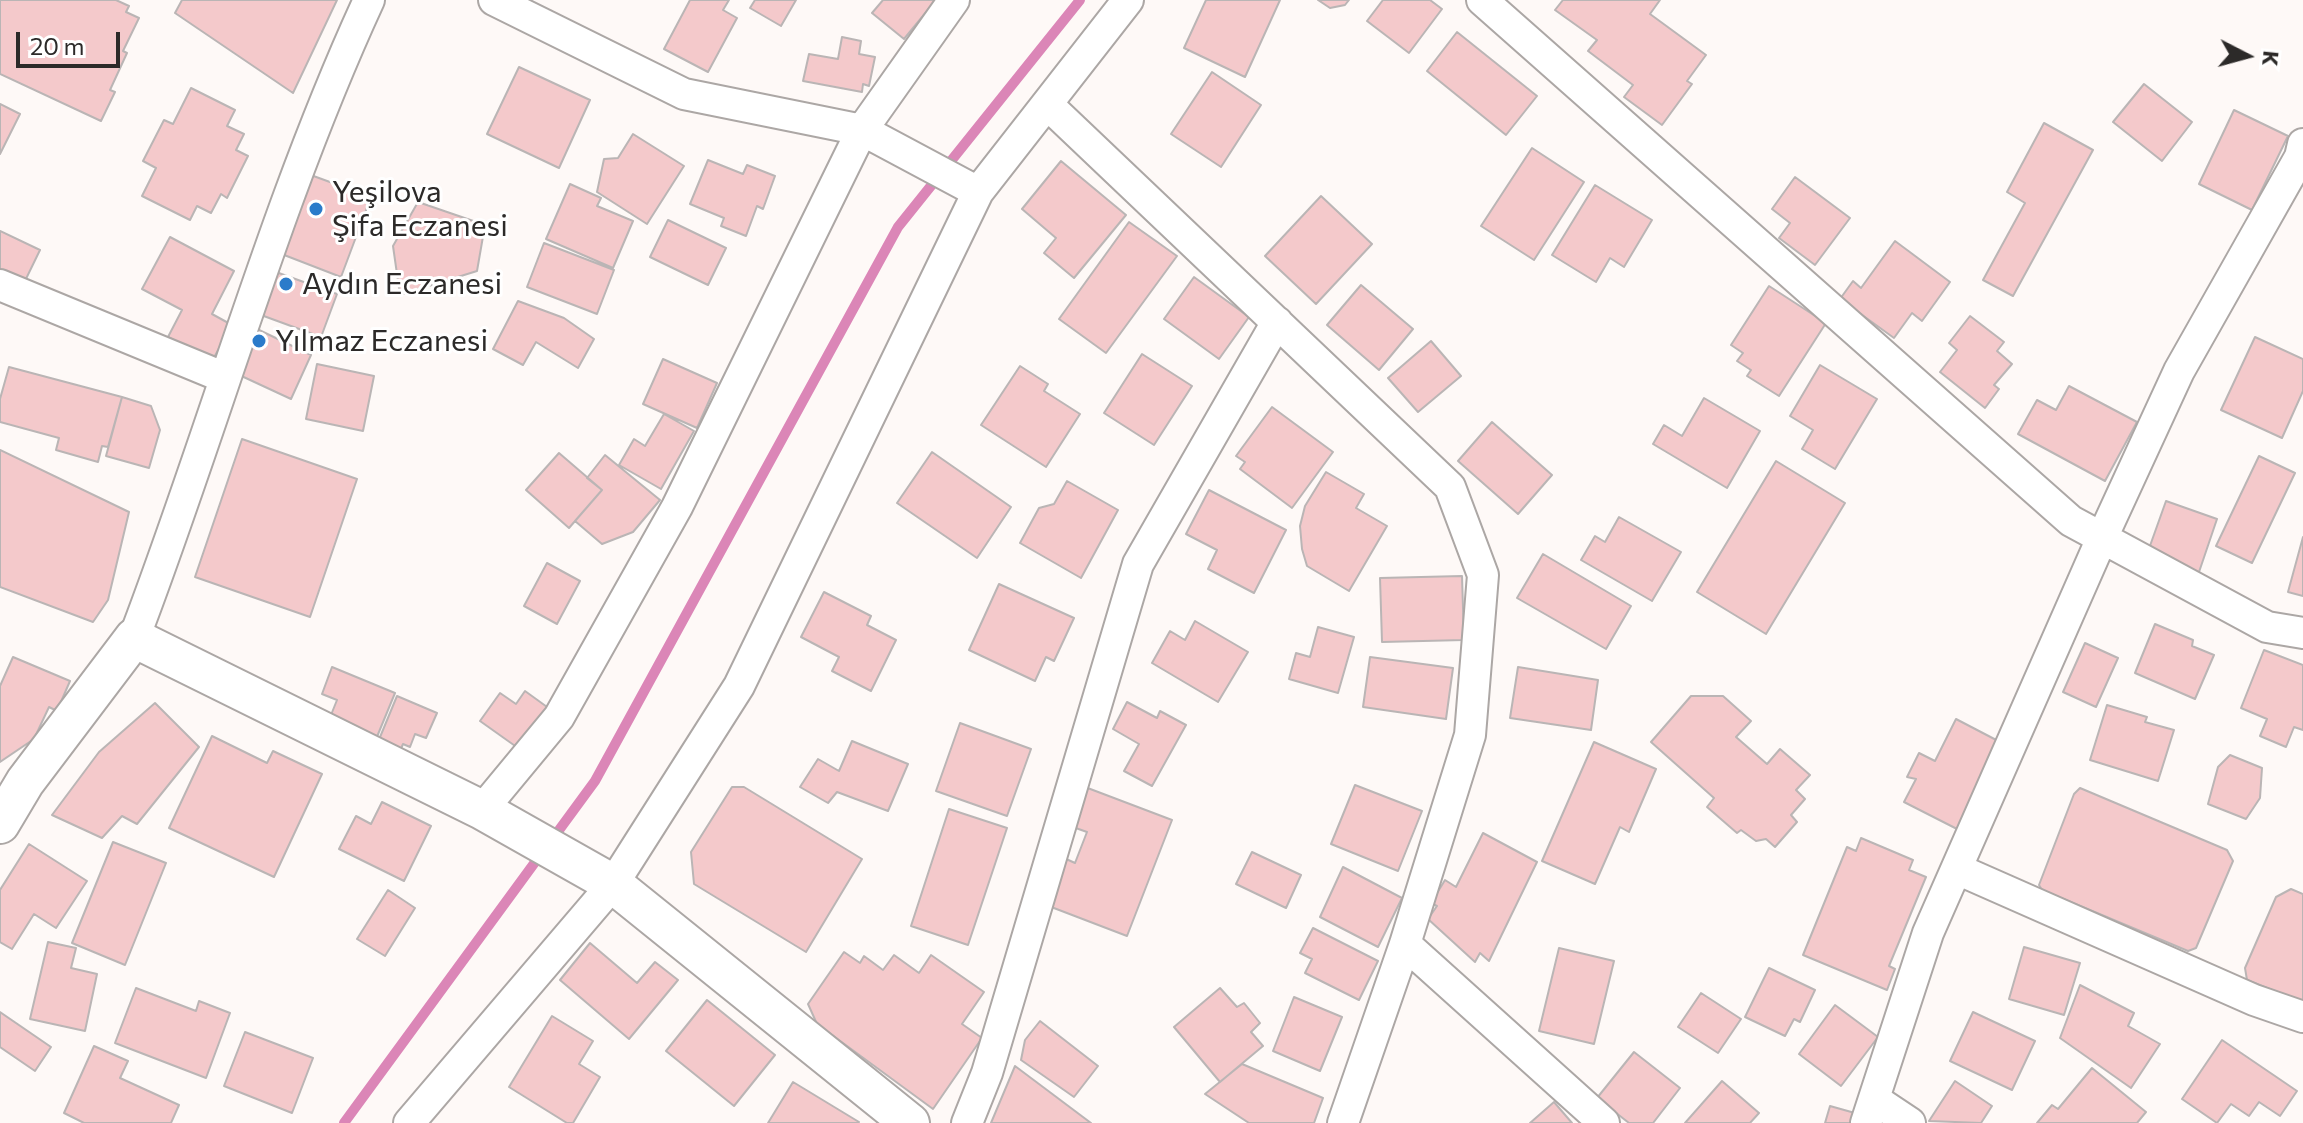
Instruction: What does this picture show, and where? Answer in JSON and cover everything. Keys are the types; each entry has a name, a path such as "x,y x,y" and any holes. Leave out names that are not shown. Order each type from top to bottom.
{"street":[{"path":"0,824 13,779 134,638 175,532 223,377 336,72 369,0"},
{"path":"494,0 684,94 875,137 971,188"},
{"path":"494,817 559,717 648,559 875,137 954,0"},
{"path":"409,1123 605,880 739,686 971,188 1047,104 1128,0"},
{"path":"1482,0 2071,521 2267,627 2303,633"},
{"path":"1047,104 1450,487 1483,575 1470,735 1405,944 1343,1123"},
{"path":"1910,1123 1870,1111 1928,933 2179,371 2302,153"},
{"path":"0,285 223,377"},
{"path":"967,1123 987,1073 1138,564 1277,322"},
{"path":"134,638 494,817 605,880 910,1123"},
{"path":"1957,869 2254,1000 2303,1017"},
{"path":"1405,944 1604,1123"}],"building":[{"path":"0,0 116,0 129,6 126,12 139,18 123,51 127,53 110,90 115,92 101,121 0,74"},
{"path":"182,0 337,0 293,93 175,13"},
{"path":"690,0 729,0 723,10 737,18 708,72 664,49"},
{"path":"755,0 796,0 781,26 750,8"},
{"path":"883,0 936,0 904,39 872,13"},
{"path":"1206,0 1280,0 1245,77 1184,48"},
{"path":"1318,0 1349,0 1345,5 1330,8"},
{"path":"1383,0 1430,0 1442,9 1409,53 1367,21"},
{"path":"1563,0 1660,0 1650,14 1706,55 1687,81 1692,84 1662,125 1624,97 1633,85 1588,51 1597,40 1555,10"},
{"path":"1457,32 1537,96 1506,135 1427,71"},
{"path":"842,37 861,41 859,54 875,57 869,86 863,84 862,92 803,81 809,54 838,59"},
{"path":"519,67 590,100 559,168 487,134"},
{"path":"1212,72 1261,105 1221,167 1171,134"},
{"path":"2144,84 2192,122 2162,161 2113,122"},
{"path":"191,88 235,110 227,126 244,134 236,150 248,156 227,198 221,194 211,213 197,206 190,220 142,196 156,168 143,161 164,120 173,124"},
{"path":"0,104 20,114 0,154"},
{"path":"2234,110 2288,136 2252,210 2199,184"},
{"path":"2044,123 2093,150 2013,296 1983,280 2025,203 2007,192"},
{"path":"633,134 684,166 647,224 597,192 604,159 618,158"},
{"path":"1532,148 1584,182 1534,260 1481,226"},
{"path":"708,160 743,174 747,165 775,176 763,209 757,206 746,236 721,226 724,218 690,204"},
{"path":"1061,161 1126,215 1074,278 1044,253 1056,238 1022,209"},
{"path":"308,174 371,197 341,277 279,253"},
{"path":"1795,177 1850,218 1815,265 1779,238 1790,223 1772,209"},
{"path":"570,184 601,198 597,206 633,221 613,268 546,239"},
{"path":"1595,185 1652,220 1624,267 1610,258 1596,282 1552,255"},
{"path":"1321,196 1372,244 1316,304 1265,256"},
{"path":"418,202 485,225 477,271 400,295 393,246"},
{"path":"668,220 726,248 708,285 650,257"},
{"path":"1129,222 1177,256 1106,353 1059,319"},
{"path":"0,231 40,250 23,285 0,278"},
{"path":"170,237 234,271 212,314 232,325 212,361 168,337 182,310 142,289"},
{"path":"1895,241 1950,282 1922,321 1912,313 1894,338 1840,299 1853,281 1861,288"},
{"path":"544,243 614,270 597,314 527,287"},
{"path":"276,272 337,294 321,337 261,315"},
{"path":"1194,277 1249,317 1219,359 1164,319"},
{"path":"1361,285 1413,329 1379,370 1327,325"},
{"path":"1769,286 1826,323 1779,396 1747,376 1751,370 1737,361 1743,353 1731,345"},
{"path":"518,301 564,318 594,339 578,368 536,342 523,365 493,349"},
{"path":"1970,316 2004,342 1997,351 2012,364 1994,385 1999,389 1985,408 1940,372 1957,350 1949,343"},
{"path":"255,328 311,355 291,399 235,373"},
{"path":"2255,337 2303,359 2303,391 2282,438 2221,410"},
{"path":"1431,341 1461,376 1418,412 1388,378"},
{"path":"1142,354 1192,386 1154,445 1104,413"},
{"path":"663,359 717,383 697,428 643,404"},
{"path":"317,364 374,376 363,431 306,419"},
{"path":"1820,365 1877,399 1835,469 1802,449 1813,430 1790,416"},
{"path":"1020,366 1048,384 1044,391 1080,414 1046,467 981,425"},
{"path":"9,367 122,397 108,447 102,446 98,462 56,450 59,438 0,422 0,399"},
{"path":"2069,386 2137,422 2105,481 2018,434 2037,400 2056,410"},
{"path":"122,397 151,406 160,430 149,468 106,456"},
{"path":"1704,398 1760,431 1727,488 1653,444 1664,425 1682,436"},
{"path":"1272,407 1333,452 1292,508 1240,469 1245,462 1236,456"},
{"path":"664,414 694,431 661,489 619,465 634,439 645,446"},
{"path":"1492,422 1552,475 1518,514 1458,461"},
{"path":"242,439 357,479 310,617 195,577"},
{"path":"0,450 129,512 108,600 93,622 0,587"},
{"path":"932,452 1011,507 977,558 897,503"},
{"path":"559,453 602,490 569,528 526,490"},
{"path":"605,455 660,500 633,532 602,544 575,521 602,490 587,478"},
{"path":"2259,456 2295,473 2252,563 2216,546"},
{"path":"1776,461 1845,503 1766,634 1697,592"},
{"path":"1326,472 1364,494 1356,508 1387,526 1349,591 1307,566 1302,549 1300,526 1305,506"},
{"path":"1067,481 1118,510 1081,578 1020,543 1039,508 1054,504"},
{"path":"1209,490 1286,530 1254,593 1208,569 1217,550 1186,534"},
{"path":"2166,501 2217,519 2198,575 2146,557"},
{"path":"1619,517 1681,552 1652,601 1581,560 1595,536 1605,542"},
{"path":"2303,537 2303,596 2288,592"},
{"path":"1543,554 1631,606 1606,649 1517,598"},
{"path":"547,563 580,581 557,624 524,606"},
{"path":"1462,576 1464,640 1382,642 1380,578"},
{"path":"999,584 1074,618 1054,661 1046,657 1035,681 969,650"},
{"path":"824,592 871,616 867,625 896,640 871,691 832,671 839,657 801,637"},
{"path":"1195,621 1248,652 1218,702 1152,663 1170,631 1185,640"},
{"path":"2155,624 2193,640 2192,646 2214,655 2195,699 2135,673"},
{"path":"1318,627 1354,637 1338,693 1289,679 1296,653 1310,657"},
{"path":"2085,643 2118,658 2096,707 2063,692"},
{"path":"2264,650 2303,665 2303,730 2294,727 2286,747 2260,736 2267,719 2241,708"},
{"path":"13,657 70,681 57,711 49,707 34,739 0,762 0,686"},
{"path":"1370,657 1453,668 1446,719 1363,707"},
{"path":"332,667 395,693 374,744 327,725 337,700 322,694"},
{"path":"1518,667 1598,680 1591,730 1510,718"},
{"path":"525,691 554,712 525,753 480,721 500,693 516,704"},
{"path":"397,696 437,713 426,738 415,734 410,747 403,744 400,751 378,742"},
{"path":"1691,696 1723,696 1751,721 1736,737 1767,764 1780,749 1810,775 1796,790 1805,799 1791,815 1797,822 1775,847 1766,839 1756,841 1741,830 1737,833 1707,807 1714,798 1651,742"},
{"path":"1127,702 1157,718 1160,711 1186,725 1152,786 1124,771 1139,744 1113,729"},
{"path":"155,703 199,747 137,824 122,816 102,838 52,815 99,752"},
{"path":"2107,705 2147,717 2145,722 2174,730 2158,781 2090,760"},
{"path":"1956,719 2002,743 1959,830 1904,802 1916,779 1907,777 1919,753 1935,761"},
{"path":"960,723 1031,749 1007,816 936,791"},
{"path":"212,736 267,763 273,751 322,774 274,877 169,828"},
{"path":"852,741 908,764 888,811 837,792 828,803 800,787 818,759 839,771"},
{"path":"1594,742 1656,769 1629,832 1620,827 1595,884 1542,861"},
{"path":"2230,755 2262,768 2260,798 2246,819 2208,804 2218,767"},
{"path":"1355,785 1422,811 1398,871 1331,844"},
{"path":"732,787 744,787 862,859 806,952 694,884 691,852"},
{"path":"1085,787 1172,820 1127,936 1046,905 1064,858 1075,863 1087,832 1070,826"},
{"path":"2080,788 2227,850 2233,861 2196,948 2188,951 2042,890 2039,885 2074,794"},
{"path":"382,802 431,826 404,881 339,849 356,816 371,824"},
{"path":"949,809 1007,828 968,945 911,926"},
{"path":"1483,833 1537,862 1489,961 1480,953 1475,962 1428,919 1437,906 1431,903 1445,880 1456,887"},
{"path":"1861,838 1913,860 1909,870 1926,877 1889,966 1895,969 1887,990 1803,955 1847,847 1856,851"},
{"path":"113,842 166,863 125,965 72,943"},
{"path":"29,844 87,881 56,928 34,914 12,949 0,942 0,890"},
{"path":"1252,852 1301,875 1286,908 1236,884"},
{"path":"1343,867 1402,898 1378,947 1320,917"},
{"path":"2291,889 2303,894 2303,1002 2247,980 2245,968 2276,897"},
{"path":"388,890 415,908 385,956 357,939"},
{"path":"1313,928 1378,961 1359,1000 1305,973 1312,959 1300,953"},
{"path":"48,942 76,948 71,968 97,974 85,1031 30,1019"},
{"path":"590,943 637,983 655,962 678,980 629,1039 560,980"},
{"path":"2024,947 2080,963 2064,1015 2009,999"},
{"path":"1559,948 1614,961 1594,1044 1539,1031"},
{"path":"844,952 860,963 864,956 883,970 894,955 919,973 931,955 984,992 962,1024 982,1038 933,1109 817,1024 808,1004"},
{"path":"1769,968 1815,990 1800,1022 1794,1019 1785,1036 1745,1017"},
{"path":"2080,985 2134,1013 2128,1026 2160,1044 2131,1088 2060,1038"},
{"path":"136,988 196,1011 199,1001 230,1013 206,1078 115,1043"},
{"path":"1220,988 1237,1007 1244,1003 1260,1023 1251,1032 1263,1046 1220,1082 1174,1027"},
{"path":"1701,993 1741,1019 1718,1053 1678,1027"},
{"path":"1294,997 1342,1017 1320,1071 1273,1051"},
{"path":"707,1000 775,1055 734,1106 666,1051"},
{"path":"1835,1005 1878,1037 1841,1086 1799,1054"},
{"path":"0,1012 51,1047 35,1071 0,1047"},
{"path":"1973,1012 2035,1041 2012,1090 1950,1061"},
{"path":"552,1016 593,1041 579,1064 600,1077 573,1123 567,1123 509,1087"},
{"path":"1040,1021 1098,1066 1074,1097 1021,1060 1025,1040"},
{"path":"245,1032 313,1058 292,1113 224,1086"},
{"path":"2222,1040 2297,1091 2280,1116 2259,1102 2249,1116 2231,1104 2217,1123 2182,1099"},
{"path":"94,1046 128,1061 120,1078 179,1105 171,1123 84,1123 64,1113"},
{"path":"1634,1052 1680,1088 1653,1123 1629,1123 1597,1098"},
{"path":"1242,1064 1323,1098 1314,1123 1249,1123 1205,1094"},
{"path":"1015,1066 1091,1123 991,1123"},
{"path":"2092,1068 2146,1112 2137,1123 2037,1123 2052,1105 2058,1109"},
{"path":"1722,1081 1759,1113 1750,1123 1685,1123"},
{"path":"1955,1081 1992,1106 1981,1123 1929,1121"},
{"path":"793,1082 859,1122 768,1123"},
{"path":"1554,1102 1572,1123 1530,1123"},
{"path":"1830,1106 1862,1115 1860,1123 1825,1123"}],"waterway":[{"path":"551,841 595,781 898,227 1080,0"},
{"path":"344,1123 541,854"}],"place":[{"name":"Yeşilova Şifa Eczanesi","path":"316,209"},
{"name":"Aydın Eczanesi","path":"286,284"},
{"name":"Yılmaz Eczanesi","path":"259,341"}]}
